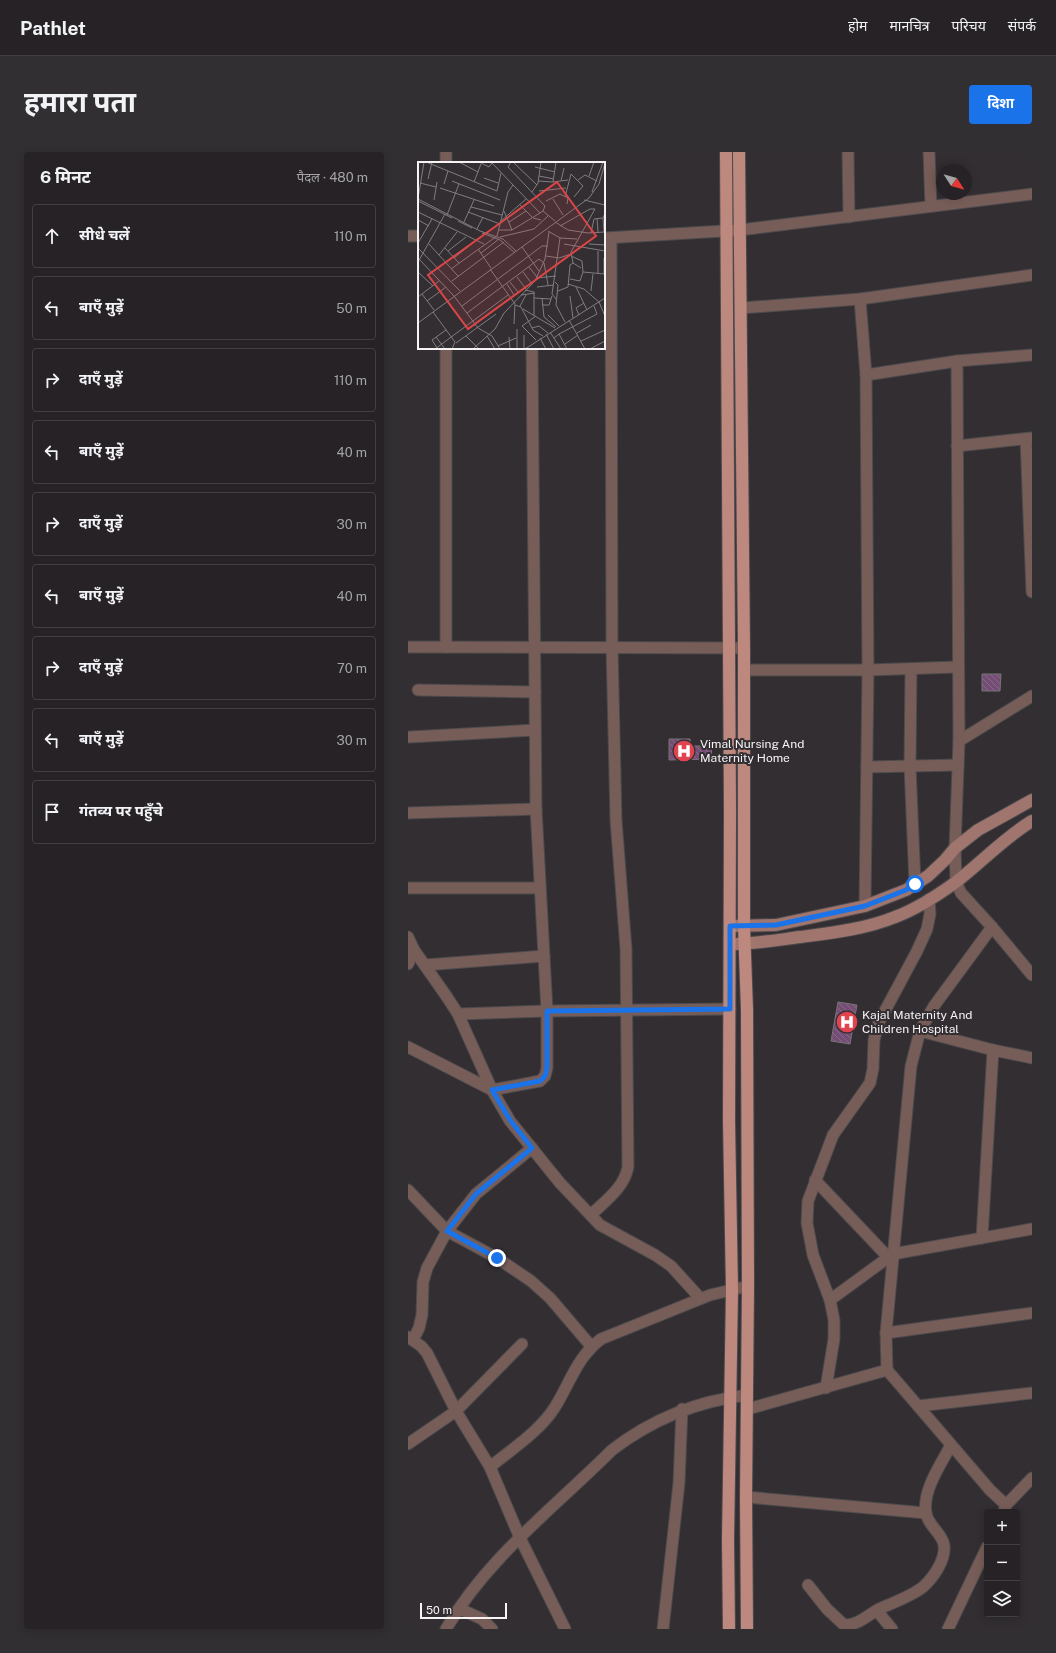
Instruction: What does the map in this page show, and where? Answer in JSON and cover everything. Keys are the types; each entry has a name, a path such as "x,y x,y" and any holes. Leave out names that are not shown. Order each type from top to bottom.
{"main road":[{"path":"726,152 730,647 732,1290 729,1397 729,1629"},
{"path":"740,152 744,648 744,926 748,1286 746,1497 747,1629"}],"street":[{"path":"848,152 849,217"},
{"path":"929,152 931,206"},
{"path":"591,1215 621,1185 626,1177 628,1166 626,949 616,820 612,647 608,238 740,230 1032,194"},
{"path":"741,308 860,299 1032,275"},
{"path":"860,299 866,375 868,670 865,906"},
{"path":"446,349 446,647"},
{"path":"408,1047 492,1090 540,1081 545,1076 547,1068 547,1011 536,809 532,349"},
{"path":"866,375 957,362 1032,355"},
{"path":"957,362 959,741 955,848 956,882 961,893 1032,974"},
{"path":"957,446 1029,439 1032,592"},
{"path":"408,647 744,648"},
{"path":"744,670 868,670 958,667"},
{"path":"911,669 910,766 915,884"},
{"path":"418,690 535,692"},
{"path":"959,741 1032,696"},
{"path":"410,737 535,730"},
{"path":"867,767 958,766"},
{"path":"730,926 776,925 865,906 906,890 928,876 955,848 978,830 1032,800"},
{"path":"408,814 536,809"},
{"path":"730,944 745,944 828,933 895,918 956,882 1020,829 1032,821"},
{"path":"408,888 540,888"},
{"path":"826,1388 834,1339 834,1320 830,1300 813,1255 806,1223 808,1201 833,1136 870,1083 873,1069 874,1040 879,1022 917,951 927,928 930,914 929,899"},
{"path":"992,927 934,1006 920,1031 911,1066 890,1256 886,1333 888,1370 1005,1509 1032,1478"},
{"path":"408,937 414,950 458,1014 492,1090 510,1120 560,1183 600,1225 655,1255 671,1266 700,1298"},
{"path":"408,964 414,950"},
{"path":"425,965 544,956"},
{"path":"458,1014 547,1011 730,1009"},
{"path":"920,1031 993,1050 1032,1058"},
{"path":"982,1238 993,1050"},
{"path":"532,1148 476,1194 447,1231 427,1268 423,1282 422,1314 419,1328 411,1339 427,1353 456,1411 490,1468 520,1538 565,1629"},
{"path":"815,1180 890,1256"},
{"path":"408,1190 447,1231 497,1258 531,1281 550,1298 591,1346"},
{"path":"830,1300 890,1256 1032,1229"},
{"path":"490,1468 544,1421 555,1407 579,1361 591,1346 600,1339 700,1298 748,1286"},
{"path":"886,1333 1032,1313"},
{"path":"408,1444 456,1411 522,1344"},
{"path":"748,1409 888,1370"},
{"path":"918,1406 1032,1393"},
{"path":"446,1629 484,1577 520,1538 612,1450 628,1438 682,1409 729,1397 747,1395"},
{"path":"663,1629 679,1483 682,1409"},
{"path":"808,1585 827,1609 843,1624 851,1625 922,1588 935,1573 942,1560 944,1546 943,1541 930,1524 926,1513 926,1500 933,1477 951,1445"},
{"path":"746,1497 926,1513"},
{"path":"948,1629 984,1553"},
{"path":"460,1608 482,1619 492,1629"},
{"path":"876,1611 892,1629"}],"building":[{"path":"982,674 1001,674 1000,691 982,691"},
{"path":"669,739 690,739 690,746 711,746 712,759 669,760"},
{"path":"838,1002 857,1005 850,1044 831,1041"}],"place":[{"name":"Vimal Nursing And Maternity Home","path":"684,751"},
{"name":"Kajal Maternity And Children Hospital","path":"847,1022"}],"route":[{"path":"497,1258 447,1231 476,1194 532,1148 510,1120 492,1090 531,1084 540,1081 545,1076 547,1068 547,1011 730,1009 730,926 776,925 865,906 906,890 915,884"}]}
